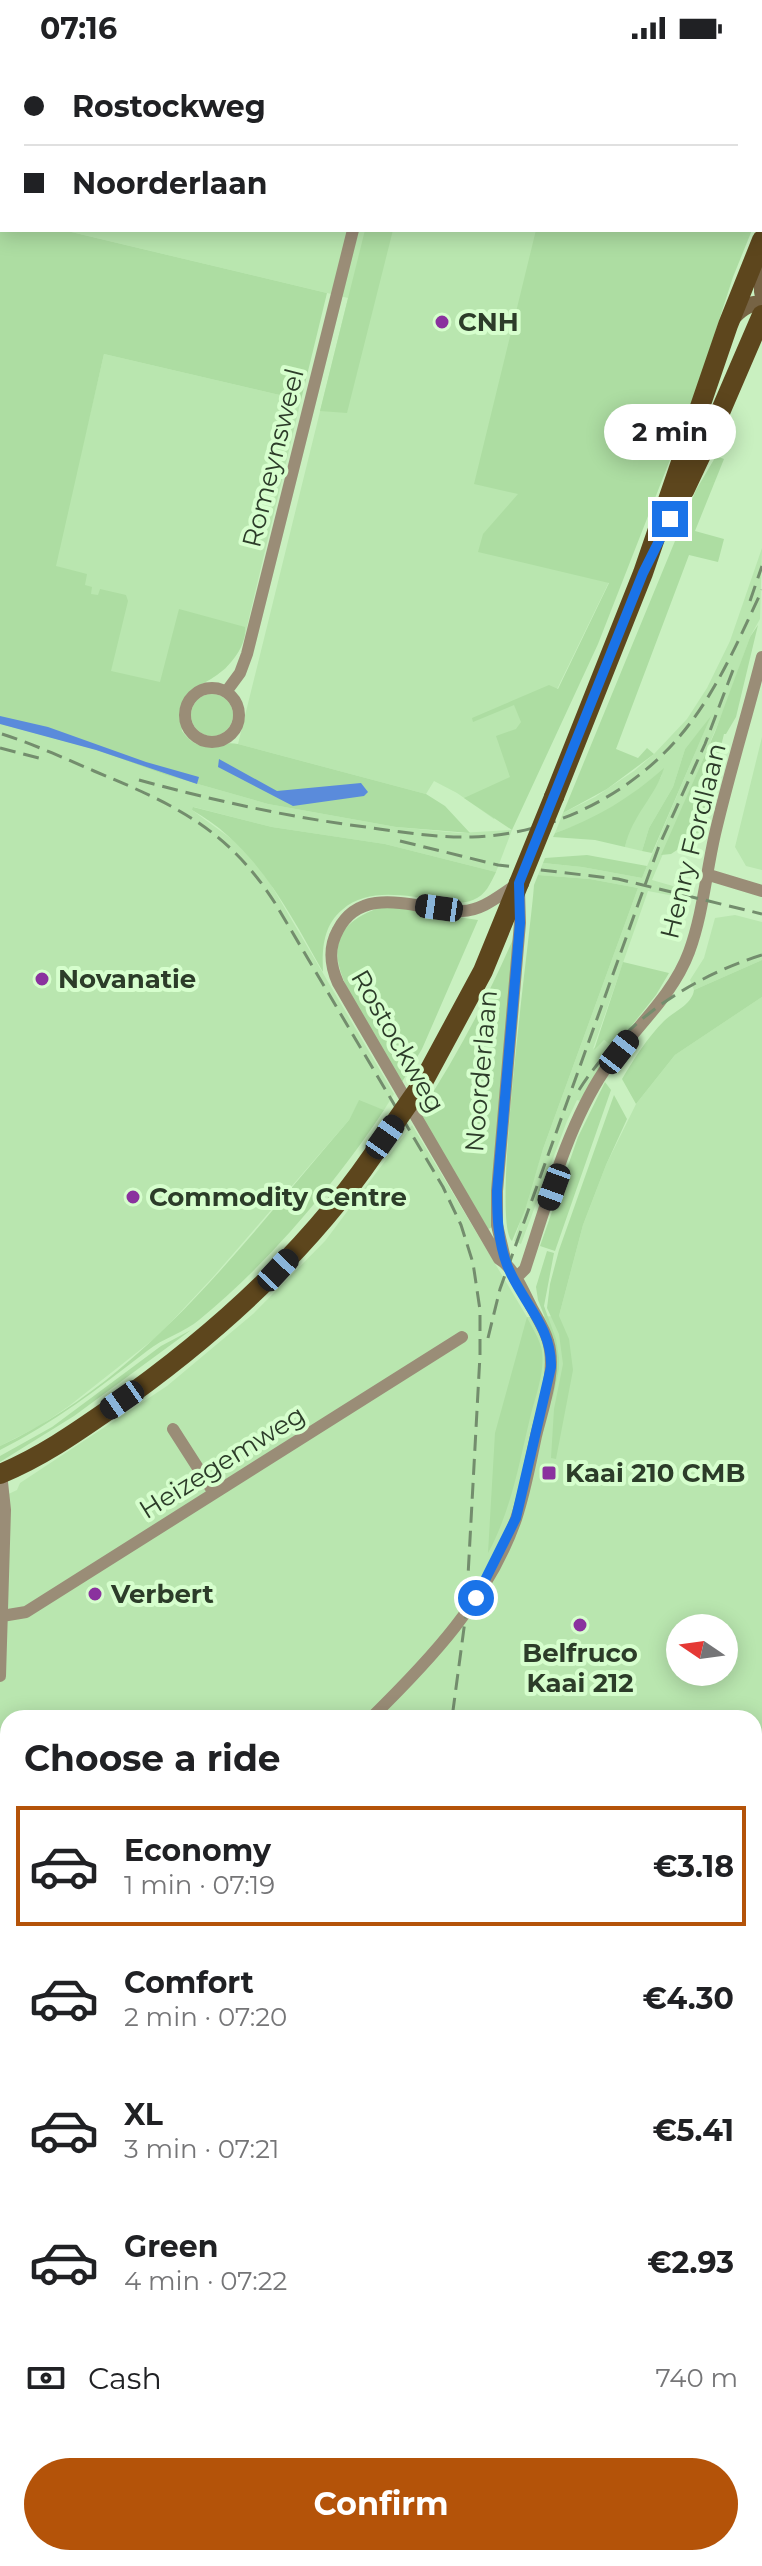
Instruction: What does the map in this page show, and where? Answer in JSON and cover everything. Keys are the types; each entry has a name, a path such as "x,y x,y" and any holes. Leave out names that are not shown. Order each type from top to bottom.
{"main road":[{"name":"Noorderlaan","path":"0,1474 62,1443 158,1376 262,1286 310,1236 422,1084 483,971 554,797 643,573 729,322 762,240"},
{"path":"762,266 762,292"},
{"path":"729,322 744,307 762,303"},
{"name":"Noorderlaan","path":"643,573 709,438 762,315"}],"street":[{"name":"Romeynsweel","path":"226,692 240,673 247,654 352,232"},
{"name":"Henry Fordlaan","path":"515,1279 525,1269 575,1125 589,1097 604,1071 680,971 689,952 709,875 716,832 762,657"},
{"path":"209,688 226,692 237,704 235,729 222,740 204,740 196,736 186,721 185,712 193,696 209,688"},
{"path":"709,875 762,891"},
{"name":"Noorderlaan","path":"506,1263 497,1225 497,1191 520,923 519,883"},
{"name":"Rostockweg","path":"378,1710 460,1622 486,1583 516,1518 543,1408 551,1358 543,1330 506,1263 499,1259 338,983 332,969 333,940 348,914 360,907 377,902 396,902 462,911 486,904 519,883"},
{"name":"Heizegemweg","path":"2,1616 26,1612 462,1337"},
{"path":"173,1429 214,1493"},
{"path":"0,1474 5,1510 0,1676"}],"shaded area":[{"path":"0,232 71,232 327,293 301,400 104,354 56,566 87,574 85,585 92,587 91,594 98,595 100,589 126,595 128,601 111,671 160,682 179,609 245,627 243,643 230,664 190,691 183,701 182,731 195,743 208,746 238,744 426,794 445,806 470,833 396,827 268,804 166,775 96,750 0,724"},
{"path":"71,232 749,232 609,582 494,819 434,781 426,794 238,744 348,298"},
{"path":"365,232 392,232 347,413 320,411"},
{"path":"536,232 751,232 733,277 693,401 598,644 512,830 464,798 510,777 496,736 516,729 521,722 514,705 473,722 472,718 549,685 558,689 609,583 478,552 483,534 518,494 474,484"},
{"path":"104,354 301,400 245,635 225,669 188,694 34,655"},
{"path":"716,456 724,459 695,531 724,539 718,562 689,555 616,749 638,758 647,748 654,754 607,789 563,813 696,490"},
{"path":"762,548 760,619 652,880 687,890 685,898 648,891 593,1049 604,1040 614,1048 580,1101 577,1100 567,1121 521,1244 514,1241 543,1149 638,888 590,879 538,875 543,863 642,878 709,720 685,749 673,787 649,828 642,851 625,847 628,833 663,770 619,804 589,821 555,833 563,813 595,797 634,771 687,719 707,688 730,641"},
{"path":"758,625 736,717 724,734 697,843 689,842 671,854 661,855 715,732 750,637"},
{"path":"212,694 227,700 233,715 227,730 212,736 197,730 191,715 197,700"},
{"path":"711,716 652,853 642,851 649,828 673,787 685,749"},
{"path":"0,724 96,750 166,775 268,804 396,827 460,833 512,830 496,872 385,844 272,827 194,807 192,810 237,843 254,860 394,1094 384,1110 359,1101 349,1120 159,1335 69,1406 0,1446"},
{"path":"762,737 762,870 746,866 735,847"},
{"path":"664,768 656,788 633,825 625,847 595,840 553,837 555,833 612,806"},
{"path":"193,807 272,827 385,844 496,872 484,892 468,902 387,895 363,898 352,903 336,916 327,931 323,972 268,881 235,842 192,810"},
{"path":"587,855 647,866 642,878 543,863 545,858"},
{"path":"538,875 590,879 638,888 512,1241 507,1222 509,1132 534,885"},
{"path":"385,906 478,920 422,1049 402,1082 345,984 337,952 340,938 348,926 363,915"},
{"path":"735,915 762,922 762,960 694,990 690,980 704,958 715,918"},
{"path":"514,937 493,1227 488,1229 419,1114 470,1028"},
{"path":"762,960 762,997 675,1055 636,1104 622,1079 658,1028 686,1004 694,990"},
{"path":"623,962 669,973 656,995 614,1048 604,1040 594,1050"},
{"path":"762,997 762,1710 0,1710 0,1498 17,1490 20,1483 167,1386 253,1314 325,1241 412,1125 527,1317 559,1316 583,1225 606,1165 636,1104 675,1055"},
{"path":"605,1082 611,1090 555,1251 540,1246 578,1137"},
{"path":"614,1095 627,1119 583,1225 559,1316 569,1339 573,1370 556,1459 551,1458 554,1409 563,1364 559,1334 547,1308 550,1284"},
{"path":"359,1100 384,1110 322,1194 250,1274 193,1324 153,1346 58,1417 0,1450 0,1446 53,1417 102,1383 148,1344 232,1258 349,1120"},
{"path":"547,1251 554,1253 544,1306 559,1358 552,1402 557,1358 536,1287"},
{"path":"527,1317 541,1347 541,1376 508,1504 488,1553 495,1433"},
{"path":"191,1330 74,1416 0,1462 0,1456 52,1427 161,1346"}],"water":[{"path":"0,716 48,727 146,762 199,777 197,784 96,750 0,724"},
{"path":"219,759 277,791 361,783 368,792 364,796 293,806 218,767"}],"railway":[{"path":"750,601 762,566"},
{"path":"139,780 275,812 415,834 472,837 530,829 558,820 612,794 659,758 704,703 762,590"},
{"path":"488,1338 500,1289 659,846 705,744 733,670"},
{"path":"2,734 48,751 173,807 196,821 238,855 275,903 443,1187 461,1225 473,1263 480,1310 480,1355 466,1613 453,1710"},
{"path":"0,748 39,758"},
{"path":"400,841 498,865 618,879 762,914"},
{"path":"579,1090 615,1044 658,1006 708,977 762,955"}],"place":[{"name":"CNH","path":"442,322"},
{"name":"Novanatie","path":"42,979"},
{"name":"Commodity Centre","path":"133,1197"},
{"name":"Kaai 210 CMB","path":"549,1473"},
{"name":"Verbert","path":"95,1594"},
{"name":"Belfruco Kaai 212","path":"580,1625"}],"route":[{"path":"476,1598 516,1518 551,1367 549,1342 506,1263 497,1225 497,1191 520,923 519,883 643,573 670,519"}]}
